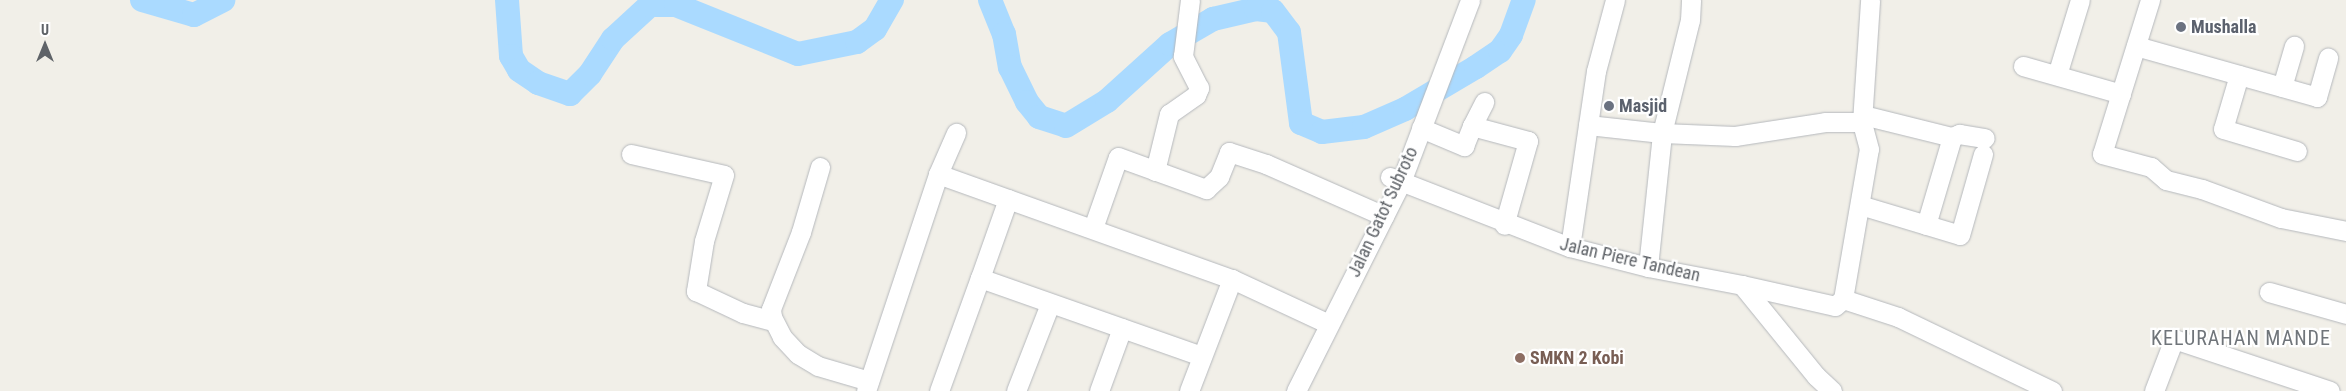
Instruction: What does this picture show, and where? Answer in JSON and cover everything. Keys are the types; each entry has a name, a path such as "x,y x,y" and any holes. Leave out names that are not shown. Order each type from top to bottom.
{"street":[{"path":"1155,171 1169,114 1196,95 1199,88 1184,56 1190,0"},
{"name":"Jalan Gatot Subroto","path":"1433,89 1460,0"},
{"name":"Jalan Gatot Subroto","path":"1288,391 1325,322 1395,180 1470,0"},
{"path":"1570,248 1603,36 1615,0"},
{"path":"1648,267 1662,133 1690,20 1691,0"},
{"path":"1870,0 1863,119 1869,149 1844,300 1898,317 2052,391"},
{"path":"2058,75 2080,0"},
{"path":"2150,0 2102,154 2151,167 2166,180 2210,191 2281,218 2346,231"},
{"path":"2136,46 2317,97 2328,58"},
{"path":"2282,87 2294,46"},
{"path":"2023,66 2121,94"},
{"path":"2240,75 2223,129 2297,151"},
{"path":"1420,123 1464,146 1484,102"},
{"path":"1588,125 1662,133 1735,136 1825,122 1863,119 1952,138 1959,134 1984,146 1960,235 1860,205"},
{"path":"1472,126 1528,141 1504,224"},
{"path":"820,167 801,232 771,309 773,321 782,337 798,354 818,366 867,386 938,174 956,133"},
{"path":"1926,225 1952,138"},
{"path":"1093,228 1118,157 1206,189 1219,177 1225,155 1236,152 1379,213"},
{"path":"631,154 724,175 704,242 696,291 742,313 773,321"},
{"path":"938,174 1232,279 1325,322"},
{"name":"Jalan Piere Tandean","path":"1395,180 1504,224 1570,248 1648,267 1742,285 1835,306 1844,300"},
{"path":"939,391 1008,199"},
{"path":"980,278 1202,356"},
{"path":"1189,391 1232,279"},
{"path":"1742,285 1816,376 1832,391"},
{"path":"2269,292 2346,314"},
{"path":"1016,391 1050,304"},
{"name":"Jalan Gatot Subroto","path":"1296,391 1325,322"},
{"path":"1099,391 1122,328"},
{"path":"2154,391 2174,339 2330,391"}],"waterway":[{"path":"142,0 194,15 223,0"},
{"path":"507,0 511,56 519,70 538,83 570,94 590,74 613,39 650,5 676,5 798,54 857,42 875,29 892,0"},
{"path":"990,0 1004,34 1010,67 1027,102 1039,117 1066,126 1107,101 1170,44 1213,19 1256,9 1273,11 1289,32 1301,123 1322,132 1364,127 1405,109 1476,67 1500,51 1511,35 1524,0"}],"place":[{"name":"Mushalla","path":"2181,27"},
{"name":"Masjid","path":"1609,106"},
{"name":"SMKN 2 Kobi","path":"1520,358"}],"district":[{"name":"KELURAHAN MANDE","path":"2241,338"}]}
